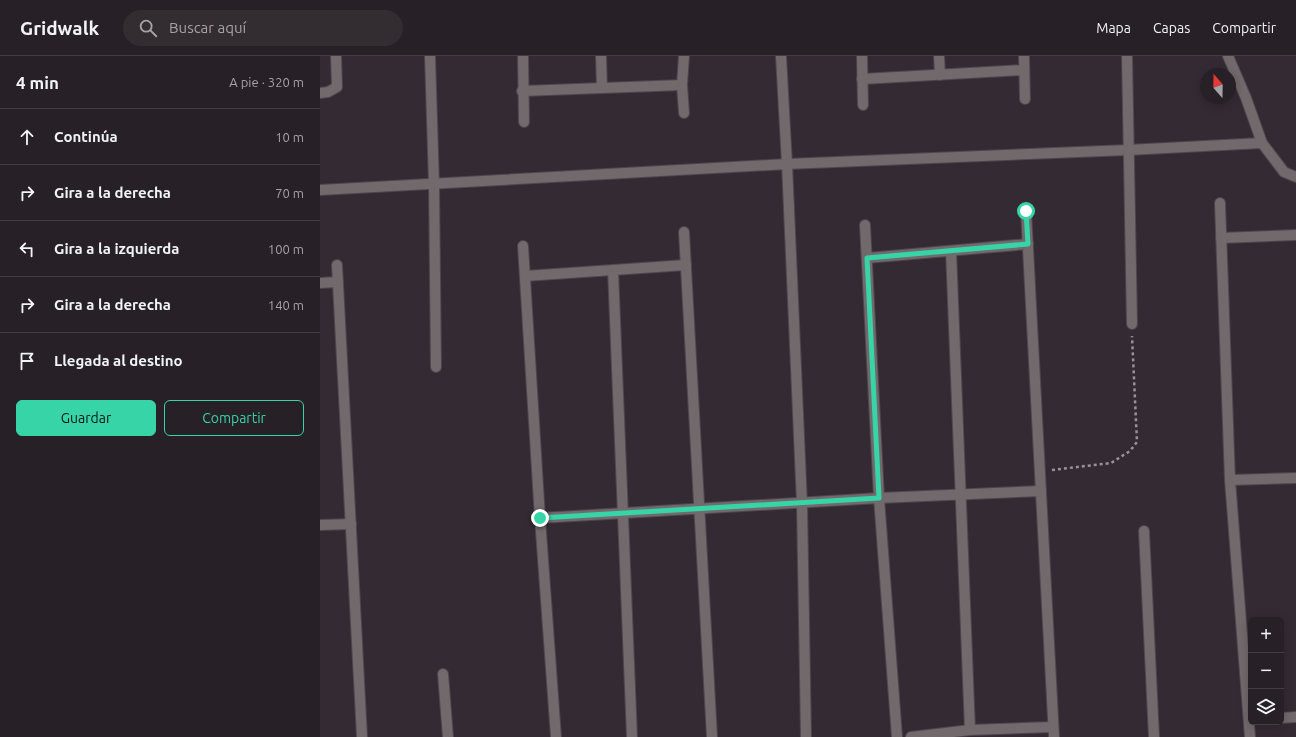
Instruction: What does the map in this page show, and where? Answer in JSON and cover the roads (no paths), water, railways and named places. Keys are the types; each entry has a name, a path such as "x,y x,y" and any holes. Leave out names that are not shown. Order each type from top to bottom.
{"street":[{"path":"320,93 328,92 337,87 336,56"},
{"path":"430,56 434,184 436,367"},
{"path":"523,56 522,91 524,122"},
{"path":"601,56 602,88"},
{"path":"684,56 682,85 684,113"},
{"path":"781,56 802,504 806,737"},
{"path":"862,56 863,105"},
{"path":"939,56 940,75"},
{"path":"1024,56 1025,99"},
{"path":"1127,56 1132,324"},
{"path":"1228,56 1246,98 1262,143 1284,172 1296,177"},
{"path":"862,79 1024,70"},
{"path":"522,91 682,85"},
{"path":"320,190 787,164 1262,143"},
{"path":"1220,203 1230,480 1248,695"},
{"path":"911,737 970,730 1054,732 1026,211"},
{"path":"865,225 879,498 897,737"},
{"path":"684,232 712,737"},
{"path":"1221,238 1296,235"},
{"path":"867,258 1028,244"},
{"path":"523,246 540,518 556,737"},
{"path":"951,251 970,730"},
{"path":"525,276 686,264"},
{"path":"337,265 362,737"},
{"path":"613,270 632,737"},
{"path":"320,283 338,282"},
{"path":"1230,480 1296,478"},
{"path":"540,518 1041,490"},
{"path":"320,525 351,524"},
{"path":"1144,531 1154,737"},
{"path":"443,674 448,737"},
{"path":"1284,718 1296,717"},
{"path":"1250,725 1250,737"}]}
